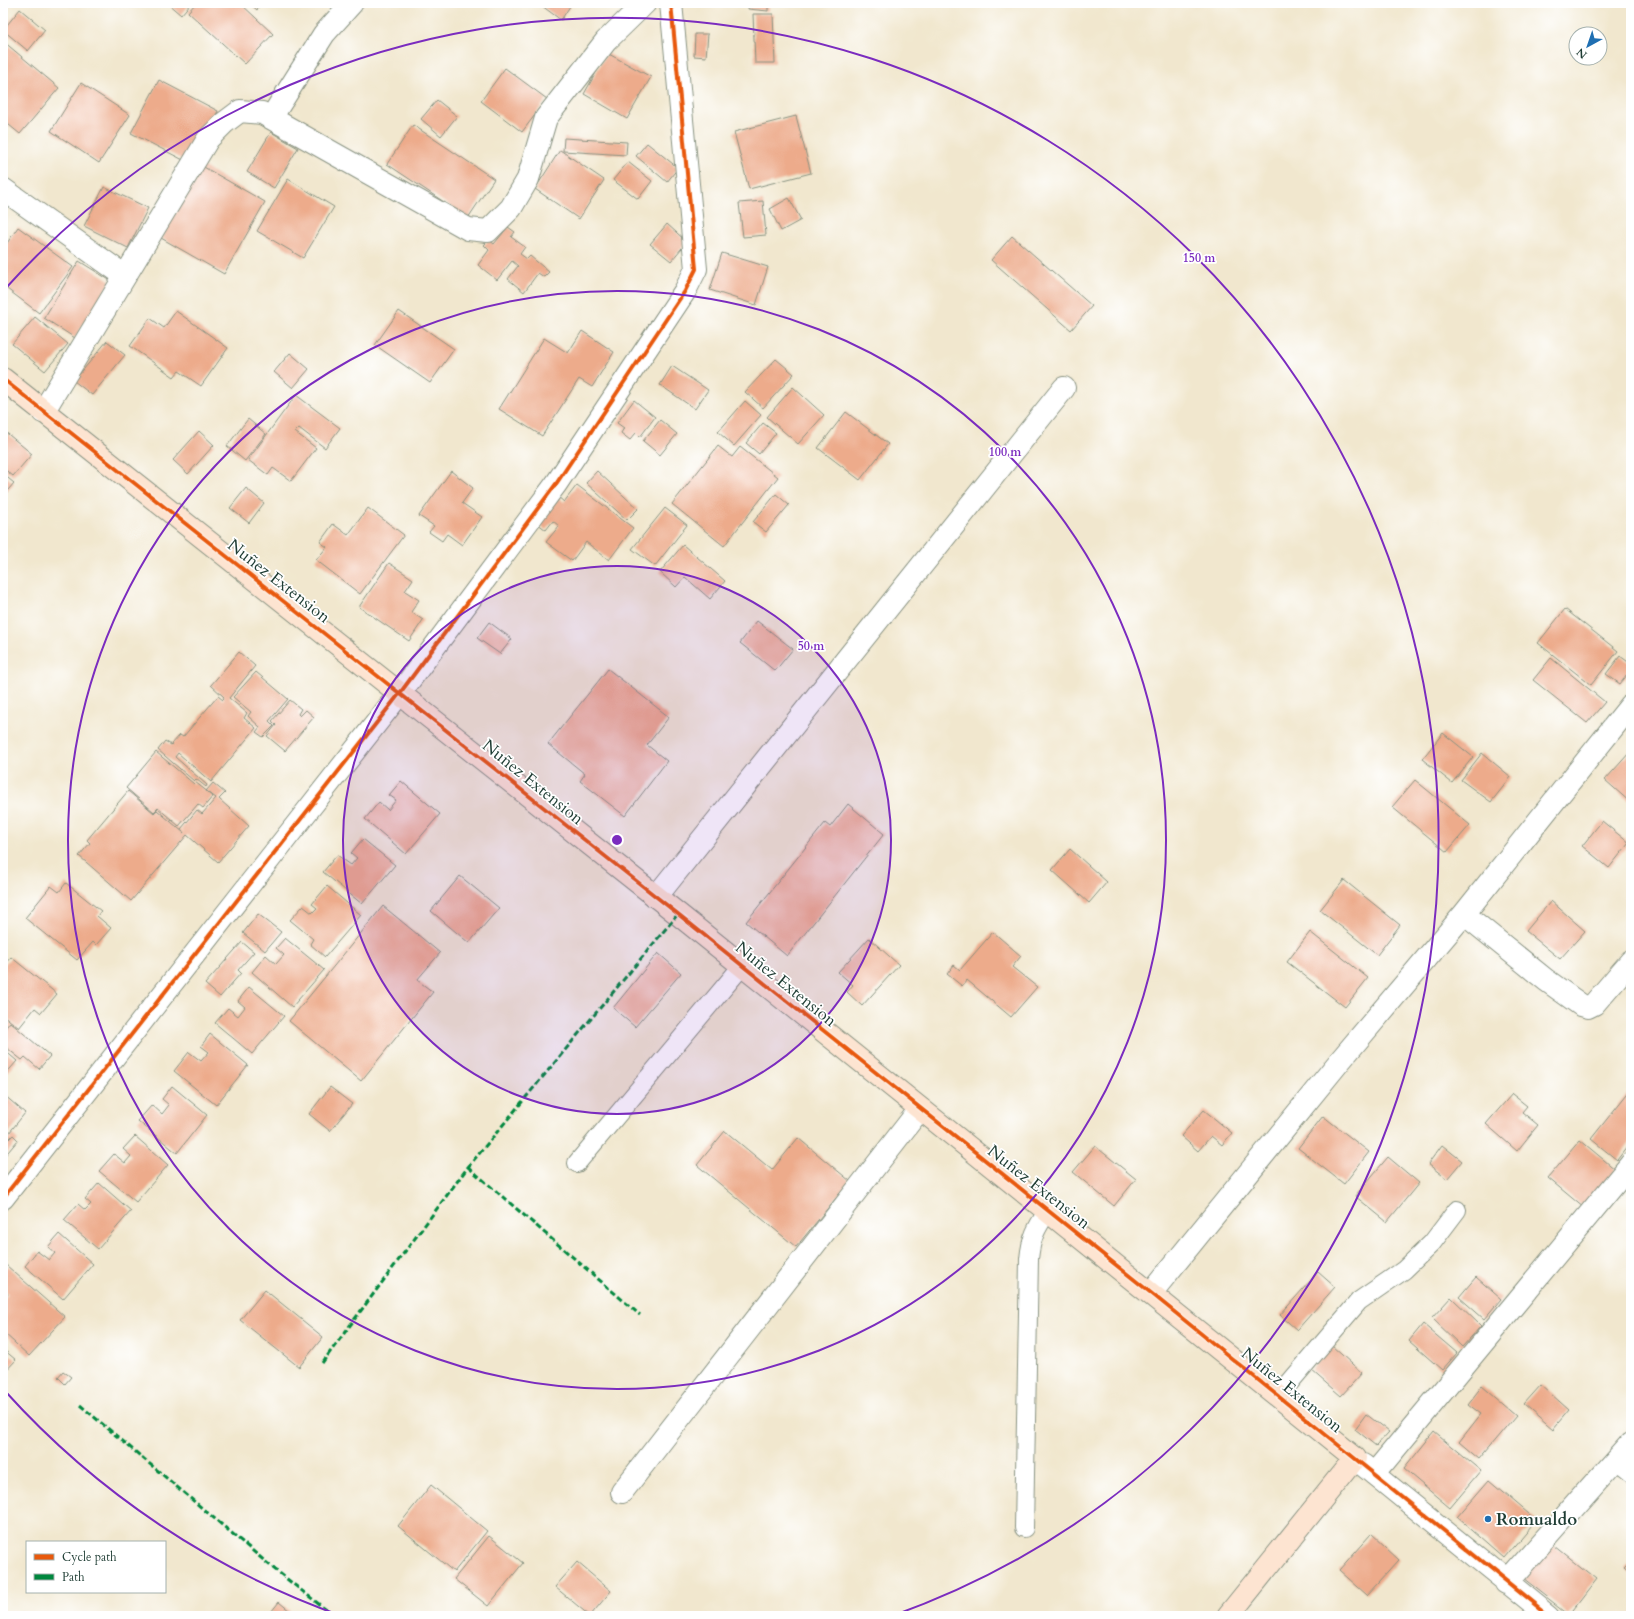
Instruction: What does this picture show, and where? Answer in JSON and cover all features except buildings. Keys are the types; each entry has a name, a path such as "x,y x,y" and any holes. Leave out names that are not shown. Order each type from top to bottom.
{"street":[{"path":"271,118 324,34 352,3"},
{"path":"43,412 208,139 224,123 240,111 262,113 468,230 488,231 511,208 528,179 546,118 606,41 645,3"},
{"path":"3,1198 400,693 556,484 685,291 696,269 671,3"},
{"path":"3,189 125,276"},
{"name":"Nuñez Extension","path":"3,379 400,693 1151,1293 1548,1616"},
{"path":"656,897 1064,388"},
{"path":"1151,1293 1339,1062 1464,914 1631,705"},
{"path":"1464,914 1546,980 1581,1005 1588,1007 1594,1004 1631,961"},
{"path":"622,1492 920,1109"},
{"path":"1374,1474 1631,1164"},
{"path":"1506,1582 1631,1442"},
{"path":"1228,1616 1355,1458"}],"lane":[{"path":"577,1163 742,966"},
{"path":"1279,1396 1359,1301 1404,1270 1432,1243 1458,1210"},
{"path":"1024,1528 1030,1244 1035,1229 1048,1211"},
{"path":"1612,1462 1631,1477"}],"marked path":[{"path":"322,1363 468,1167 678,914"},
{"path":"468,1167 640,1315"},
{"path":"80,1405 273,1568 334,1616"}],"cycle path":[{"path":"3,1198 400,693 556,484 685,291 696,269 671,3"},
{"path":"3,379 678,914 1151,1293 1549,1616"}],"place":[{"name":"Romualdo","path":"1488,1519"}]}
